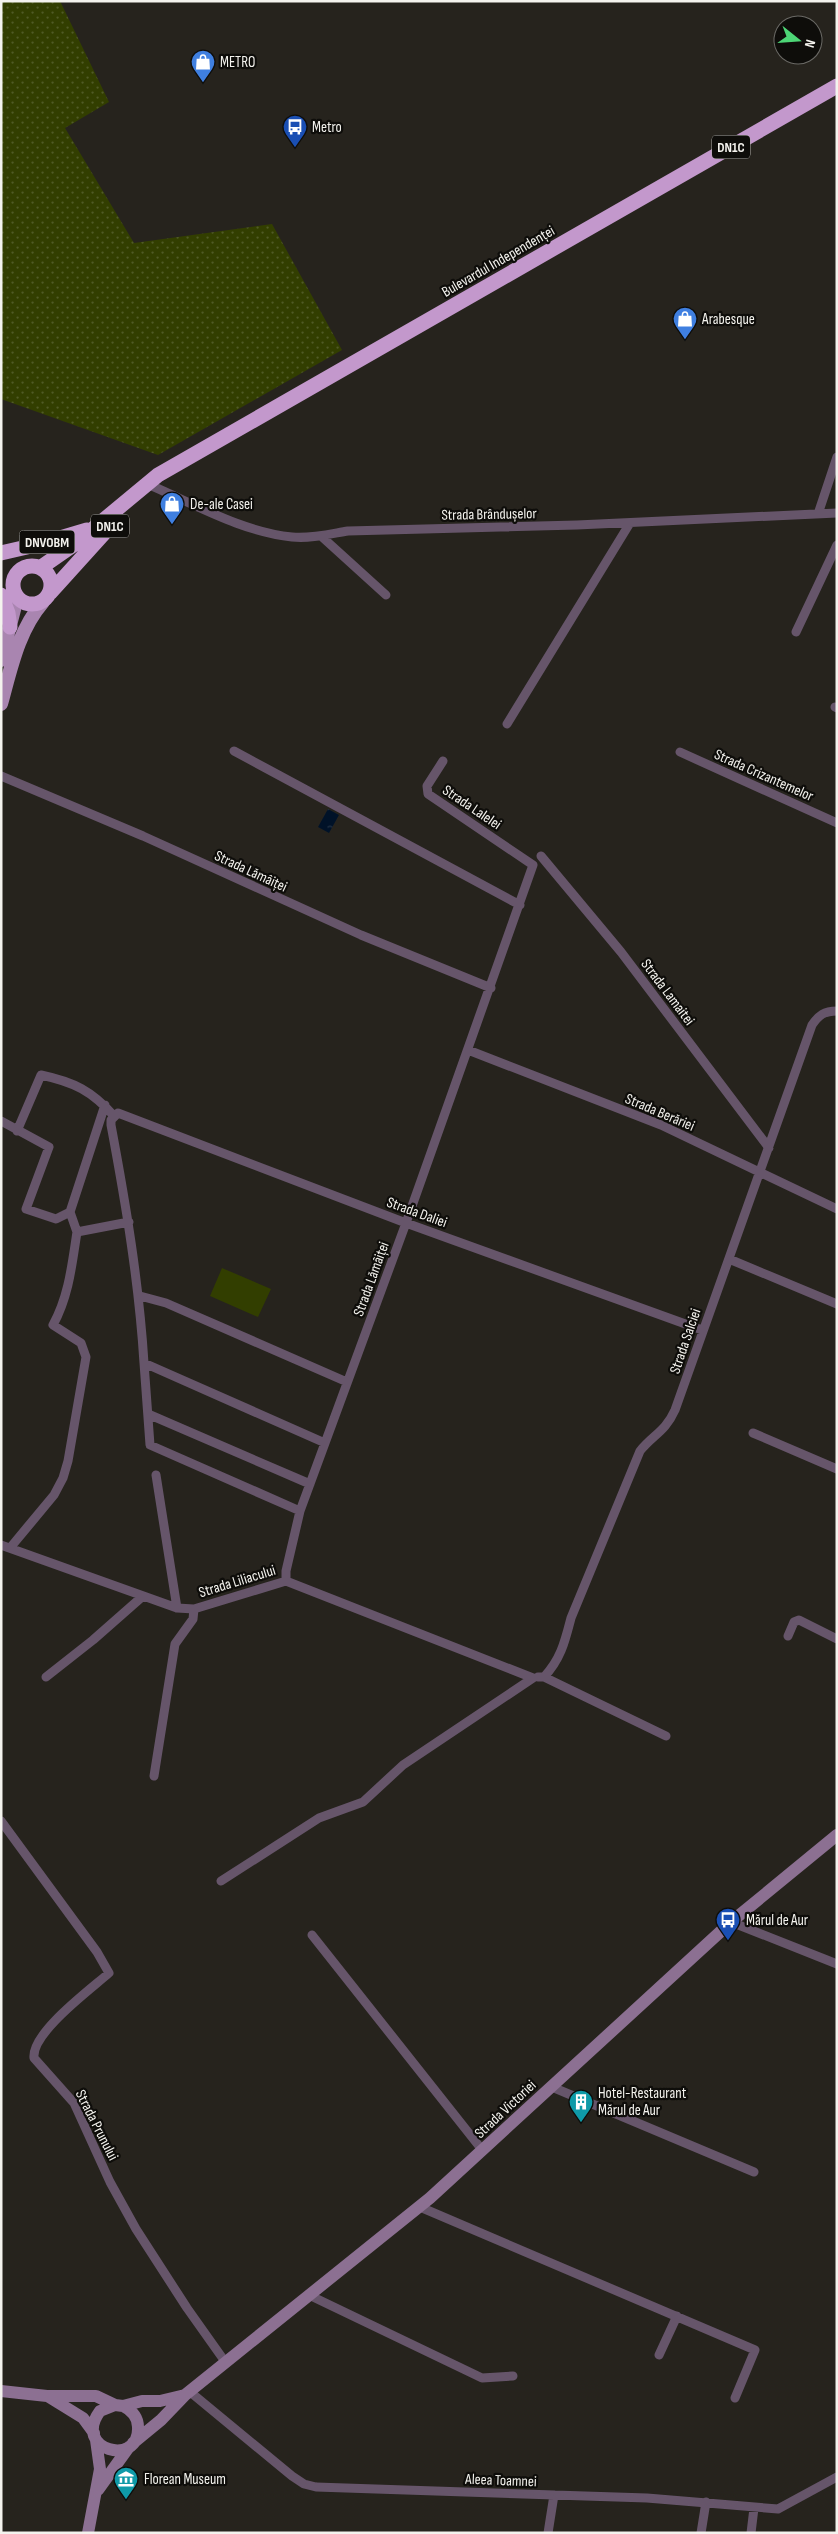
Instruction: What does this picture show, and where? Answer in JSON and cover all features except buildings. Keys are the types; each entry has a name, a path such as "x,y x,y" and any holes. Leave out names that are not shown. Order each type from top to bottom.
{"highway":[{"name":"Bulevardul Independenței","path":"35,567 76,542 158,475 837,86"},
{"name":"Bulevardul Independenței","path":"46,597 102,534 176,465"},
{"name":"DNVOBM","path":"1,553 40,544 91,528"},
{"name":"DNVOBM","path":"1,559 35,567"},
{"path":"8,590 26,604 46,597 51,587 49,576 35,567"},
{"name":"DN1C","path":"8,590 18,571 35,567"},
{"path":"8,590 10,627"}],"main road":[{"name":"Bulevardul Independenței","path":"1,704 22,633 29,619 46,597"},
{"path":"1,660 10,627"}],"street":[{"path":"818,514 837,457"},
{"name":"Strada Brândușelor","path":"152,486 235,521 269,533 293,537 321,536 348,531 837,513"},
{"path":"507,724 630,522"},
{"path":"321,536 386,595"},
{"path":"796,632 837,545"},
{"path":"234,751 520,905"},
{"name":"Strada Crizantemelor","path":"680,752 837,823"},
{"name":"Strada Lalelei","path":"443,761 427,786 428,794 533,865"},
{"name":"Strada Lămâiței","path":"1,776 144,836 361,935 491,988"},
{"name":"Strada Lamaitei","path":"542,856 621,952 769,1148"},
{"name":"Strada Lămâiței","path":"286,1581 286,1571 300,1511 491,988 533,865"},
{"name":"Strada Salciei","path":"544,1677 559,1658 565,1644 571,1618 640,1451 648,1440 660,1434 669,1423 675,1410 812,1025 818,1016 828,1011 837,1011"},
{"name":"Strada Berăriei","path":"468,1050 660,1125 837,1209"},
{"path":"17,1131 42,1075 62,1079 97,1097 104,1105 118,1115 111,1125 129,1222 140,1296 150,1445 300,1511"},
{"path":"5,1547 54,1495 68,1461 86,1357 81,1343 53,1325 62,1309 67,1291 77,1232 70,1212 104,1105"},
{"name":"Strada Daliei","path":"118,1115 406,1223 702,1330"},
{"path":"1,1121 49,1148 26,1209 56,1219 70,1212"},
{"path":"77,1232 129,1222"},
{"path":"730,1259 837,1304"},
{"path":"140,1296 166,1303 347,1382"},
{"path":"144,1363 325,1442"},
{"path":"148,1414 310,1484"},
{"path":"753,1434 837,1469"},
{"path":"156,1475 177,1608"},
{"name":"Strada Liliacului","path":"5,1547 177,1608 194,1609 286,1581 533,1678 544,1677"},
{"path":"46,1677 93,1640 143,1596"},
{"path":"154,1776 175,1644 193,1620 194,1609"},
{"path":"788,1636 794,1622 799,1620 837,1639"},
{"path":"544,1677 666,1736"},
{"name":"Strada Liliacului","path":"221,1881 319,1818 363,1802 403,1765 533,1678"},
{"name":"Strada Prunului","path":"1,1822 97,1952 109,1973 58,2017 35,2048 34,2058 74,2103 110,2182 136,2229 187,2308 226,2362"},
{"name":"Strada Victoriei","path":"187,2393 311,2296 420,2207 731,1922 837,1835"},
{"path":"731,1922 837,1964"},
{"path":"312,1935 483,2151"},
{"path":"552,2087 754,2172"},
{"path":"420,2207 755,2350 735,2398"},
{"path":"311,2296 482,2378 513,2376"},
{"path":"659,2355 677,2316"},
{"path":"1,2391 47,2396 96,2396 129,2410 138,2422 137,2436 98,2490"},
{"path":"88,2533 98,2490 100,2469 95,2436 96,2418 107,2407 133,2402 160,2401 187,2393"},
{"path":"47,2396 84,2418 95,2436 108,2449 115,2451 131,2445 161,2420 187,2393"},
{"name":"Aleea Toamnei","path":"187,2393 292,2476 310,2485 362,2490 554,2495 706,2502 778,2509 837,2477"},
{"path":"548,2533 554,2495"},
{"path":"701,2533 706,2502"},
{"path":"751,2533 754,2508"}],"green space":[{"path":"1,1 60,1 109,102 65,128 134,243 272,224 342,350 158,455 1,399"},
{"path":"222,1268 271,1289 258,1317 210,1296"}],"water":[{"path":"328,809 339,815 329,833 318,827"}],"place":[{"name":"METRO","path":"203,83"},
{"name":"Metro","path":"295,148"},
{"name":"Arabesque","path":"685,340"},
{"name":"De-ale Casei","path":"172,525"},
{"name":"Mărul de Aur","path":"728,1941"},
{"name":"Hotel-Restaurant Mărul de Aur","path":"581,2123"},
{"name":"Florean Museum","path":"126,2500"}]}
